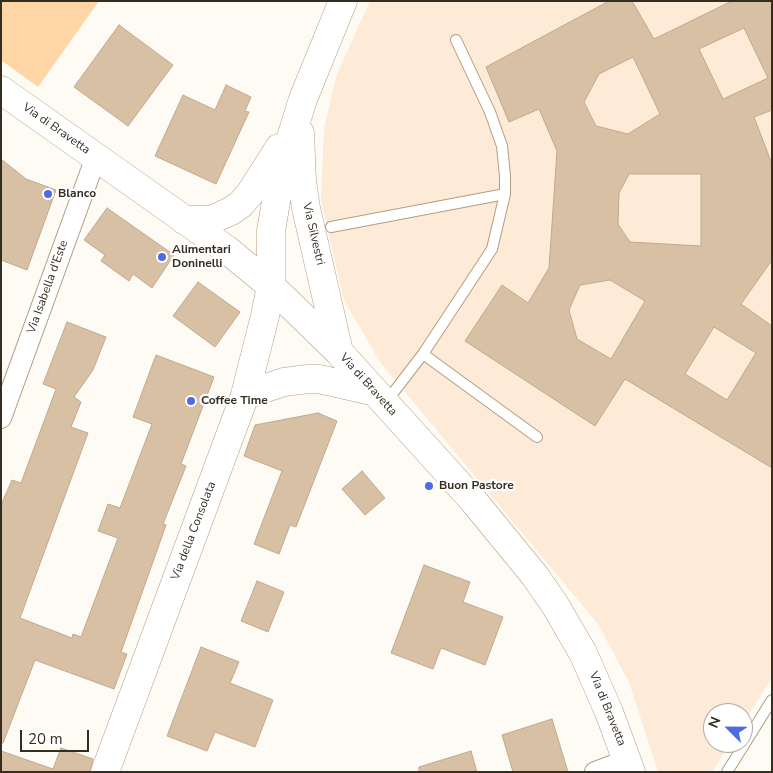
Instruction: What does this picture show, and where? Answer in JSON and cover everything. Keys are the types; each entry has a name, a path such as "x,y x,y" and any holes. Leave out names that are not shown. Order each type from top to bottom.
{"main road":[{"name":"Via Silvestri","path":"271,286 271,231 285,157 298,114 343,1"},
{"name":"Via di Bravetta","path":"1,90 226,249 271,286 339,352 498,530 535,576 574,635 594,675 629,766"},
{"name":"Via Silvestri","path":"184,220 211,220 241,204 261,178 298,114"},
{"name":"Via Silvestri","path":"298,114 302,181 306,208 339,352"},
{"name":"Via della Consolata","path":"105,772 245,396 258,350 271,286"},
{"path":"245,396 284,382 308,379 325,380 379,398"}],"street":[{"name":"Via Isabella d'Este","path":"1,418 96,157"},
{"path":"594,772 629,766"}],"lane":[{"path":"379,398 423,354 492,249 505,194 502,146 490,112 456,40"},
{"path":"331,227 505,194"},
{"path":"423,354 538,437"},
{"path":"727,772 772,700"}],"shaded area":[{"path":"1,1 99,1 38,87 1,60"},
{"path":"370,1 772,1 772,678 753,707 753,703 703,703 703,753 724,753 712,772 658,772 629,682 598,624 380,362 344,300 321,201 324,128 337,74"}],"building":[{"path":"609,1 632,1 654,39 732,1 772,1 772,110 754,117 772,164 772,260 741,304 772,326 772,468 625,379 595,426 465,341 502,285 528,303 549,268 557,151 539,109 509,122 486,67","holes":["744,28 768,78 723,99 699,49","633,57 660,114 628,134 596,126 584,102 599,74","629,174 701,174 701,246 630,242 618,224 619,193","610,280 645,301 611,359 577,339 569,310 580,285","714,327 756,353 727,400 685,374"]},
{"path":"119,25 173,65 128,126 74,87"},
{"path":"226,85 251,97 245,111 249,112 216,184 155,156 183,95 215,110"},
{"path":"1,159 26,179 56,190 27,270 1,260"},
{"path":"107,208 174,255 152,288 133,274 129,281 101,261 105,255 84,240"},
{"path":"198,282 240,312 215,347 173,316"},
{"path":"67,322 106,337 93,370 74,397 81,402 71,427 88,433 20,618 72,638 73,634 81,637 118,538 98,531 108,504 120,508 152,424 133,417 156,355 214,377 181,464 186,466 163,524 166,525 121,652 127,654 114,689 35,660 3,743 1,743 1,505 12,480 21,483 56,389 43,384"},
{"path":"318,413 337,421 296,527 290,525 279,554 254,544 282,471 244,456 255,425"},
{"path":"362,471 385,498 365,515 342,489"},
{"path":"424,565 470,582 463,602 503,617 485,665 441,648 433,669 391,653"},
{"path":"257,581 284,592 268,632 241,621"},
{"path":"201,647 239,662 230,683 273,700 255,747 215,732 207,751 167,736"},
{"path":"552,719 568,772 513,772 502,735"},
{"path":"61,748 93,759 90,772 1,772 1,751 53,769"},
{"path":"471,751 477,772 419,772 419,767"}],"place":[{"name":"Blanco","path":"48,194"},
{"name":"Alimentari Doninelli","path":"162,257"},
{"name":"Coffee Time","path":"191,401"},
{"name":"Buon Pastore","path":"429,486"}]}
